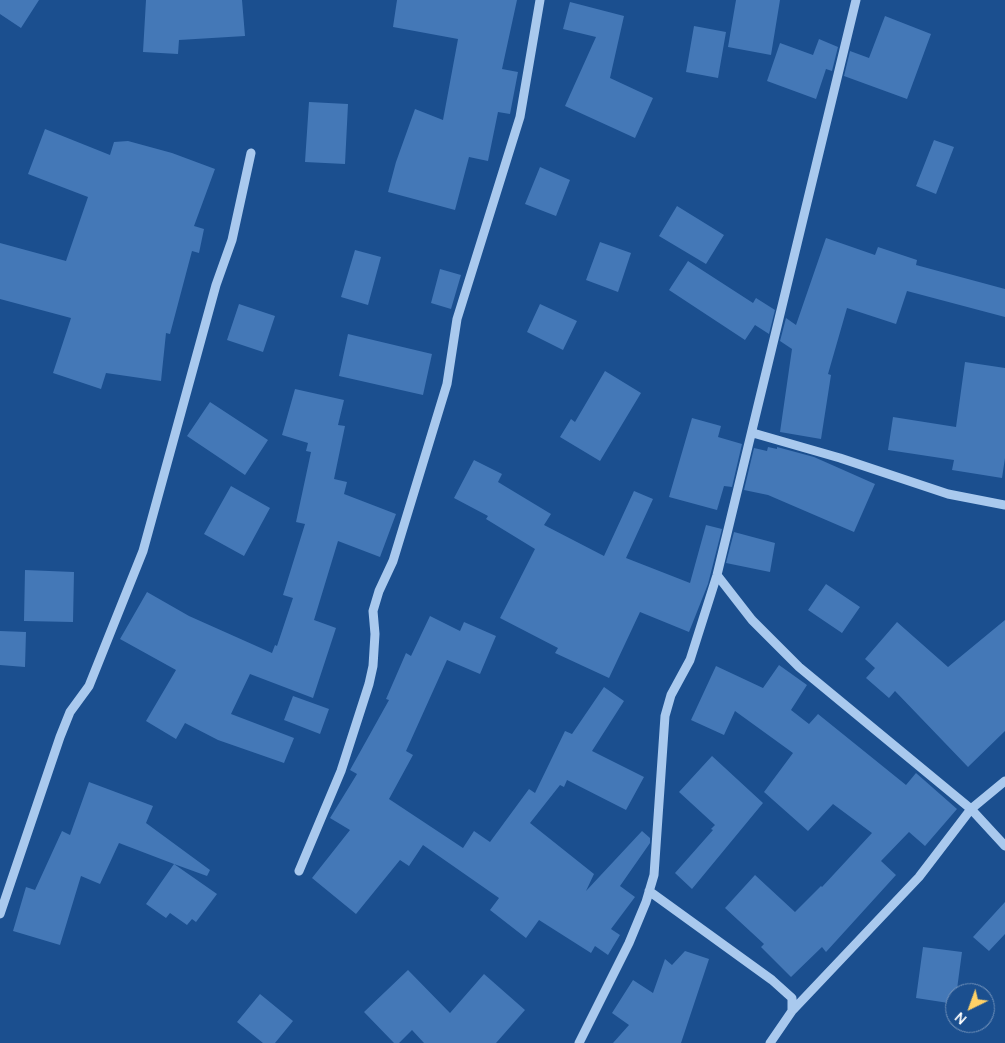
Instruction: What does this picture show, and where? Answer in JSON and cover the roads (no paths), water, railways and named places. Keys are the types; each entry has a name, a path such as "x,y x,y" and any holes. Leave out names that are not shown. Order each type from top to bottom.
{"street":[{"path":"299,871 341,771 371,675 375,634 373,612 379,591 393,560 447,384 457,318 520,117 540,0"},
{"path":"579,1043 628,943 654,875 666,716 671,695 690,660 717,575 753,433 856,0"},
{"path":"0,914 60,737 70,712 89,686 143,551 216,285 232,240 251,153"},
{"path":"753,433 840,458 948,494 1005,505"},
{"path":"717,575 752,620 799,667 970,809 1005,846"},
{"path":"770,1043 792,1011 919,877 970,809 1005,782"},
{"path":"649,891 772,980 792,998 792,1011"}]}
